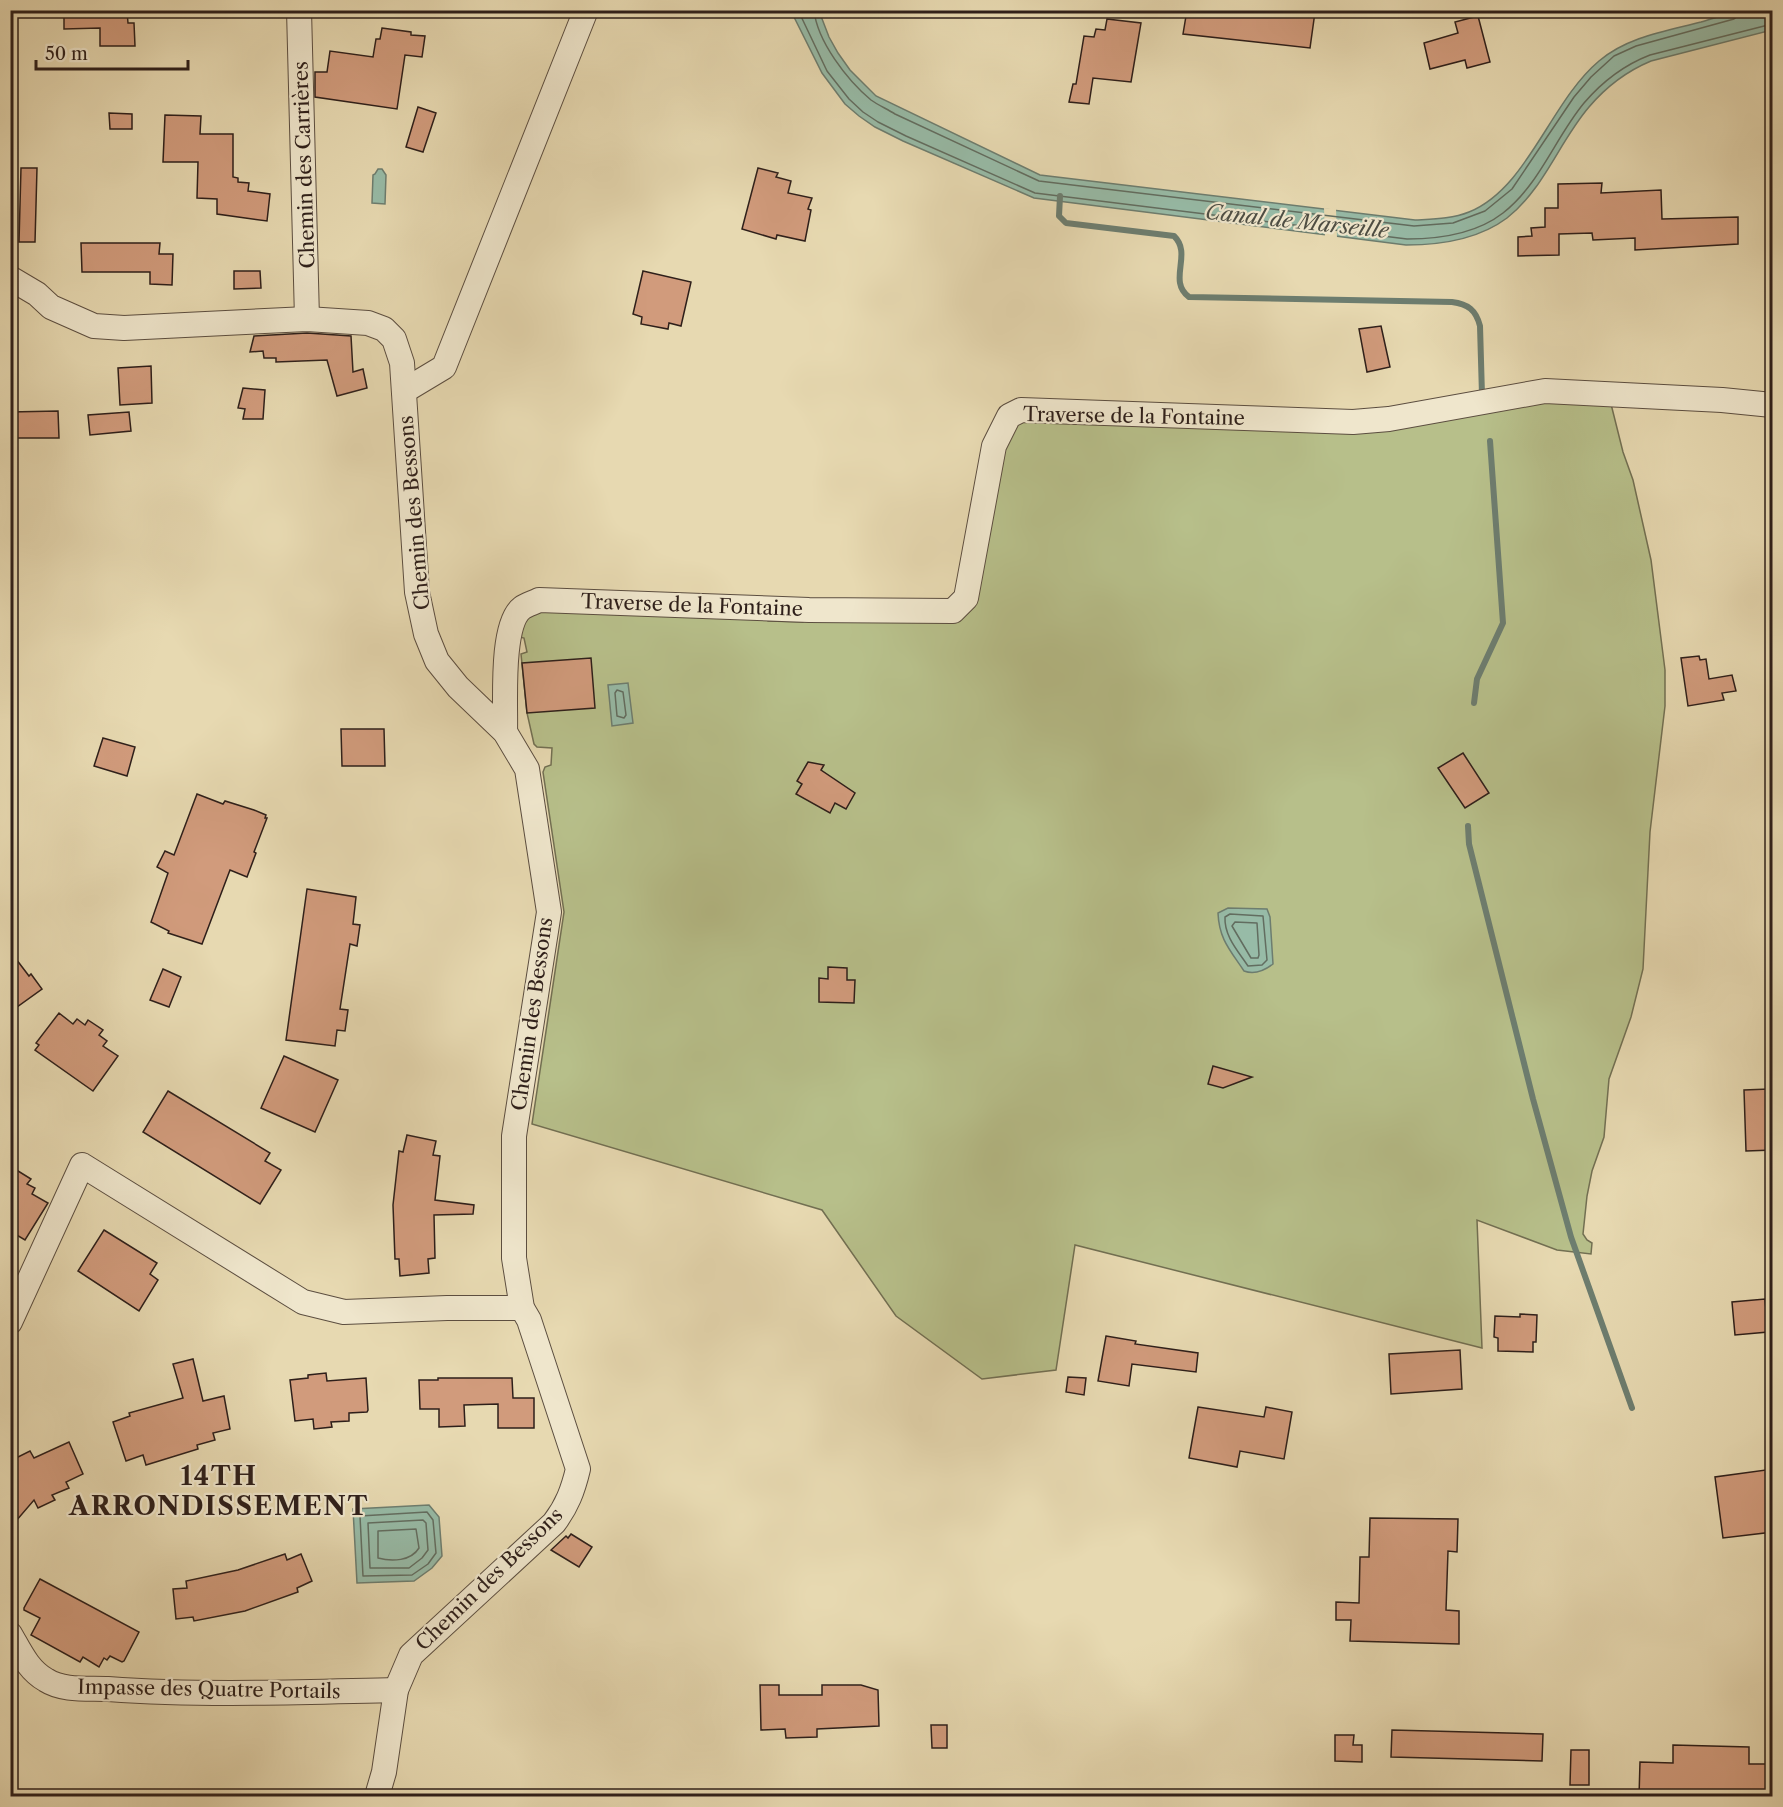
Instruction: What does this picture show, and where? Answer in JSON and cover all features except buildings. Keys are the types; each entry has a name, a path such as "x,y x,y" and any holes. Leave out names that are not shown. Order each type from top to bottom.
{"street":[{"name":"Chemin des Carrières","path":"299,10 307,320"},
{"path":"404,391 444,367 586,10"},
{"name":"Chemin des Bessons","path":"10,278 37,294 51,307 94,326 124,328 307,320 368,323 384,329 394,339 402,363 417,592 426,634 437,661 458,687 505,732 527,769 549,912 514,1136 514,1258 522,1308 529,1320 578,1469 573,1491 564,1510 554,1523 411,1655 396,1690 384,1772 377,1797"},
{"name":"Traverse de la Fontaine","path":"505,732 507,644 511,625 520,609 539,600 809,610 953,611 966,598 994,446 1009,416 1021,410 1353,422 1389,419 1545,391 1722,400 1773,405"},
{"path":"10,1322 82,1166 303,1302 344,1312 522,1308"},
{"name":"Impasse des Quatre Portails","path":"10,1634 30,1668 45,1680 61,1686 212,1693 396,1690"}],"shaded area":[{"path":"1537,395 1610,400 1623,452 1633,480 1651,560 1665,670 1665,706 1650,832 1643,969 1631,1017 1609,1079 1604,1137 1592,1171 1587,1196 1583,1234 1592,1243 1591,1254 1557,1250 1477,1220 1482,1348 1075,1245 1056,1370 982,1379 896,1316 822,1210 532,1124 564,912 543,772 545,767 551,765 552,748 537,747 534,744 527,713 521,654 527,652 524,638 516,636 518,627 540,604 761,614 768,621 803,622 812,613 961,615 999,451 1022,417 1355,426"}],"water":[{"name":"Canal de Marseille","path":"791,11 819,11 838,53 850,70 876,96 1040,175 1415,220 1456,216 1469,212 1490,200 1523,164 1582,78 1599,61 1622,46 1647,36 1739,12 1772,11 1772,30 1651,61 1625,75 1602,93 1589,107 1531,193 1507,218 1472,236 1433,244 1406,245 1034,198 903,141 859,116 845,104 822,73"},
{"path":"378,169 382,169 386,175 385,204 372,203 373,175"},
{"path":"628,683 633,723 612,726 608,685"},
{"path":"1228,908 1267,909 1270,917 1273,964 1266,969 1252,973 1244,971 1226,944 1218,913"},
{"path":"429,1505 439,1517 442,1556 432,1568 414,1581 357,1583 353,1509"}],"pier":[{"path":"1324,208 1336,209 1337,238 1325,239"}],"waterway":[{"path":"1060,196 1059,216 1066,223 1174,236 1181,251 1180,283 1183,291 1189,297 1463,304 1474,312 1480,326 1482,395"},
{"path":"1474,703 1477,679 1503,623 1490,441"},
{"path":"1468,826 1469,844 1533,1099 1571,1237 1632,1408"}],"district":[{"name":"14TH ARRONDISSEMENT","path":"219,1491"}]}
